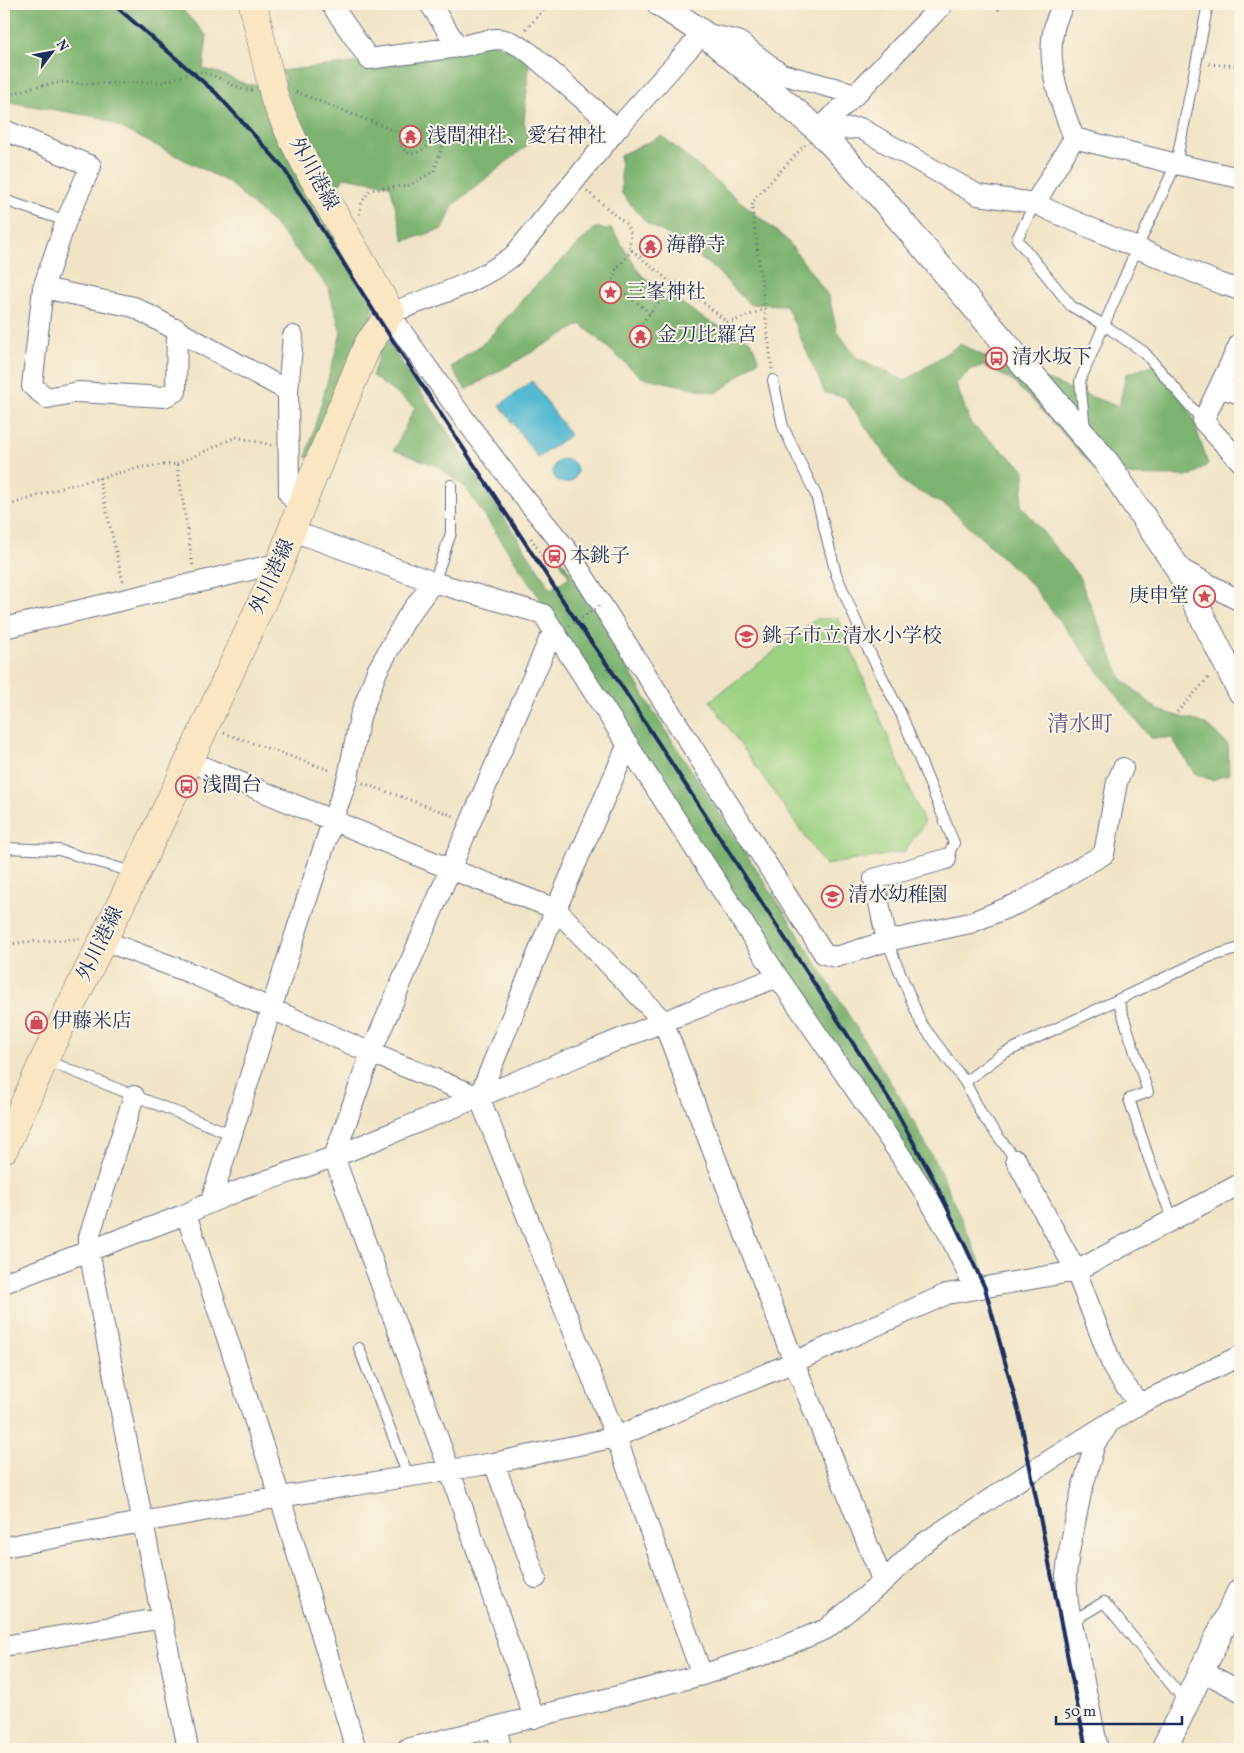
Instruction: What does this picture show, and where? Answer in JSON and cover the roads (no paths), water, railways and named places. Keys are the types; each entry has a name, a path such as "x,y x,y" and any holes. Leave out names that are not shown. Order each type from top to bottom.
{"main road":[{"name":"外川港線","path":"4,1149 44,1060 189,761 280,563 368,344 391,312 293,140 275,100 253,4"}],"street":[{"path":"331,4 369,59 458,47 501,38 515,42 616,129"},
{"path":"430,4 458,47"},
{"path":"660,4 703,33 818,130 878,194 1086,438 1107,463 1177,567 1240,691"},
{"path":"818,130 856,94 943,4"},
{"path":"1064,4 1059,12 1050,56 1063,109 1074,138"},
{"path":"703,33 738,41 782,74 856,94"},
{"path":"703,33 616,129 518,250 498,268 473,282 391,312 400,329 514,485 567,550 824,954 836,957 887,941 970,923 1021,902 1104,854 1117,782 1123,768"},
{"path":"818,130 860,128 978,195 1035,203 1219,283 1240,290"},
{"path":"4,130 91,166 66,221 43,288 32,386 47,398 78,392 164,397 176,392 177,329"},
{"path":"1074,138 1240,178"},
{"path":"1035,203 1074,138"},
{"path":"43,288 134,307 288,391"},
{"path":"293,336 288,391 289,494 296,520 433,582 543,614 562,630 628,744 778,977 898,1150 922,1188 950,1236 975,1289"},
{"path":"1240,343 1203,421 1240,461"},
{"path":"1219,387 1240,394"},
{"path":"4,628 280,563"},
{"path":"1177,567 1240,601"},
{"path":"211,1201 230,1134 348,777 360,717 377,671 406,619 433,582"},
{"path":"534,1718 450,1471 334,1157 371,1053 549,640 562,630"},
{"path":"628,744 556,909 479,1097 616,1437 702,1674"},
{"path":"189,761 332,822 556,909 663,1021 794,1362 883,1582"},
{"path":"887,941 874,879 946,859"},
{"path":"102,940 193,974 371,1053 479,1097"},
{"path":"4,1284 186,1214 211,1201 334,1157 663,1021 778,977"},
{"path":"134,1096 89,1237 89,1251 188,1749"},
{"path":"1016,1160 1076,1271 1114,1370 1139,1404"},
{"path":"4,1547 280,1497 450,1471 616,1437 794,1362 947,1294 1076,1271 1240,1184"},
{"path":"186,1214 280,1497 356,1749"},
{"path":"407,1749 702,1674 760,1656 826,1629 883,1582 921,1545 1031,1472 1139,1404 1240,1356"},
{"path":"1098,1749 1071,1622 1067,1585 1069,1552 1081,1493 1094,1444 1109,1424"},
{"path":"494,1463 536,1578"},
{"path":"1164,1749 1240,1591"},
{"path":"4,1646 162,1618"},
{"path":"1202,1671 1240,1691"},
{"path":"497,1727 501,1749"}],"lane":[{"path":"1086,438 1080,381 1137,248 1176,164 1208,4"},
{"path":"4,200 66,221"},
{"path":"1035,203 1018,240 1071,306 1104,325 1144,352 1203,421"},
{"path":"773,380 783,427 816,495 836,574 865,641 901,714 954,843 946,859"},
{"path":"433,582 450,533 451,485"},
{"path":"4,848 59,850 136,873"},
{"path":"887,941 921,1023 964,1082 982,1115 1016,1160"},
{"path":"964,1082 1002,1054 1209,957 1240,948"},
{"path":"1118,1000 1148,1092 1129,1099 1150,1162 1173,1220"},
{"path":"44,1060 230,1134"},
{"path":"358,1348 409,1478"},
{"path":"1071,1622 1104,1602 1178,1694 1188,1700"}],"water":[{"path":"532,381 570,435 538,458 500,405"},
{"path":"565,459 570,460 576,466 576,476 570,482 565,483 560,482 554,476 553,471 554,466 560,460"}],"railway":[{"path":"113,4 216,93 282,166 382,324 577,622 613,673 891,1102 933,1178 985,1288 1020,1417 1086,1749"}],"place":[{"name":"浅間神社、愛宕神社","path":"411,137"},
{"name":"海静寺","path":"650,246"},
{"name":"三峯神社","path":"610,293"},
{"name":"金刀比羅宮","path":"641,336"},
{"name":"清水坂下","path":"996,358"},
{"name":"本銚子","path":"554,557"},
{"name":"庚申堂","path":"1205,597"},
{"name":"銚子市立清水小学校","path":"746,637"},
{"name":"浅間台","path":"186,786"},
{"name":"清水幼稚園","path":"832,896"},
{"name":"伊藤米店","path":"36,1022"}],"district":[{"name":"清水町","path":"1080,725"}]}
